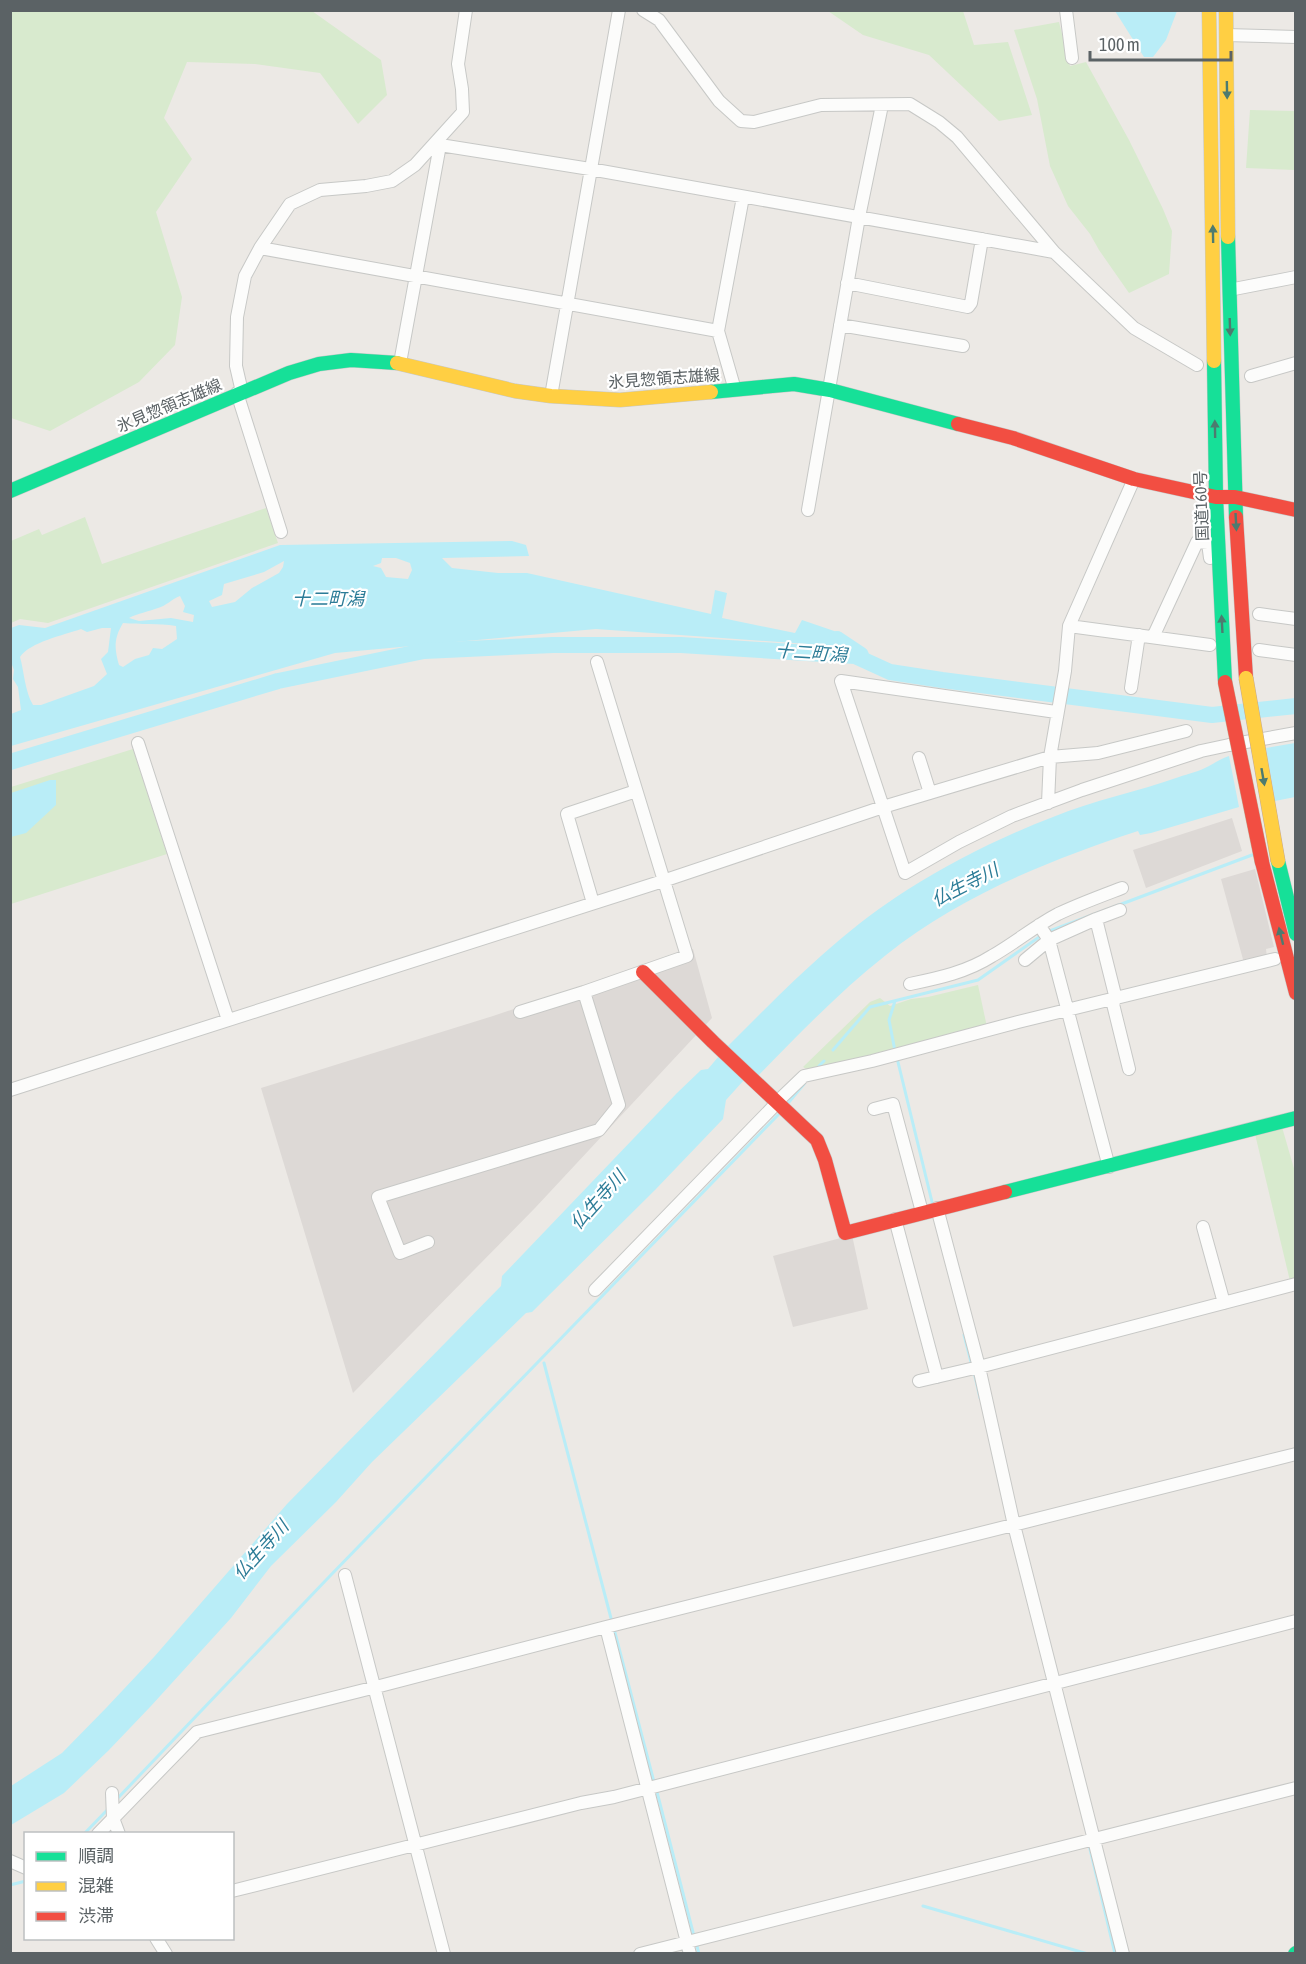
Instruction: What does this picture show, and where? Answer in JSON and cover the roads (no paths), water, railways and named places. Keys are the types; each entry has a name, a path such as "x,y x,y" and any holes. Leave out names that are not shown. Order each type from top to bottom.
{"main road":[{"name":"国道160号","path":"1209,10 1216,497 1225,682 1262,862 1296,993"},
{"name":"国道160号","path":"1226,10 1229,290 1235,497 1246,678 1278,861 1294,917 1296,934"},
{"name":"氷見惣領志雄線","path":"10,490 239,392 319,364 351,360 400,363 515,391 551,396 620,400 794,384 830,390 1013,438 1134,479 1216,497 1235,497 1296,510"},
{"path":"644,972 762,1090 817,1140 825,1160 845,1233 1296,1118"}],"street":[{"path":"281,532 239,392 236,366 237,316 244,276 290,204 320,190 392,181 439,144 463,112 458,64 466,10"},
{"path":"551,396 619,10"},
{"path":"643,10 658,20 718,101 741,121 754,122 821,105 910,104 939,122 957,137 1054,252 1134,328 1197,365"},
{"path":"1066,10 1068,41 1072,58"},
{"path":"1226,35 1296,37"},
{"path":"808,510 859,217 882,105"},
{"path":"439,144 1054,252"},
{"path":"400,363 439,144"},
{"path":"735,390 718,331 742,196"},
{"path":"848,283 968,307 971,303 982,240"},
{"path":"260,248 718,331"},
{"path":"1229,290 1296,277"},
{"path":"840,325 963,346"},
{"path":"1251,376 1296,363"},
{"path":"1048,803 1050,757 1056,712 1065,671 1069,626 1134,479"},
{"path":"1153,637 1197,542 1208,543 1212,583 1221,598"},
{"path":"1259,614 1296,619"},
{"path":"1069,626 1210,645"},
{"path":"1131,688 1138,635"},
{"path":"1259,650 1296,655"},
{"path":"520,1012 687,956 597,662"},
{"path":"1056,712 841,681 905,873 959,842 1012,816 1048,803 1201,751 1240,742 1296,734"},
{"path":"10,1090 663,881 883,807 1050,757 1098,753 1186,731"},
{"path":"138,743 228,1020"},
{"path":"919,758 930,793"},
{"path":"593,903 567,814 636,791"},
{"path":"910,984 945,977 970,967 992,956 1060,913 1122,888"},
{"path":"1025,960 1049,940 1120,909"},
{"path":"1096,919 1129,1069"},
{"path":"1039,925 1049,940 1109,1167"},
{"path":"595,1290 804,1076 841,1069 1275,959"},
{"path":"428,1242 400,1253 378,1197 599,1130 619,1105 584,992"},
{"path":"874,1109 893,1104 922,1212"},
{"path":"937,1208 979,1367 1014,1525 1123,1953"},
{"path":"896,1219 937,1377"},
{"path":"1203,1227 1224,1303"},
{"path":"919,1381 1296,1284"},
{"path":"99,1832 197,1732 1296,1454"},
{"path":"345,1575 444,1953"},
{"path":"234,1889 648,1788 1296,1622"},
{"path":"606,1627 689,1947"},
{"path":"640,1953 689,1947 1093,1839 1296,1788"},
{"path":"112,1793 113,1818 119,1832"},
{"path":"10,1861 24,1867"},
{"path":"157,1940 166,1953"}],"water":[{"path":"1115,11 1177,11 1166,40 1153,57 1144,57"},
{"name":"十二町潟","path":"512,541 526,545 529,556 442,558 452,568 498,573 527,573 711,614 715,590 727,593 722,618 795,633 802,620 837,632 836,646 596,629 335,653 11,746 11,714 21,710 18,687 13,679 11,628 19,625 45,628 280,545","holes":["382,558 396,558 410,563 412,570 408,579 386,577 381,568 373,566 381,563","284,561 279,573 252,588 235,602 212,607 209,601 222,595 224,584 264,572","180,596 185,606 183,612 194,615 193,622 171,618 139,621 129,618 161,607","123,623 169,625 176,626 177,639 162,649 153,648 149,655 135,659 123,667 119,665 116,653 118,634","111,628 108,652 101,659 107,674 94,686 41,705 33,705 26,688 20,657 39,643 81,629 87,632"]},
{"path":"1295,743 1295,797 1275,801 1266,748"},
{"name":"仏生寺川","path":"1229,756 1239,807 1151,833 1140,835 1138,831 1105,842 1039,867 975,897 914,934 869,969 819,1014 757,1077 726,1048 790,984 835,944 882,907 924,879 1034,824 1068,811 1198,771"},
{"path":"56,780 56,805 26,833 11,837 11,793"},
{"name":"仏生寺川","path":"719,1056 744,1080 726,1100 723,1119 532,1312 526,1313 372,1462 336,1502 271,1566 231,1618 108,1751 64,1793 11,1825 11,1786 62,1753 107,1707 154,1657 287,1504 501,1286 502,1276 677,1093 701,1070 708,1069"}],"waterway":[{"path":"837,639 861,655"},
{"name":"十二町潟","path":"10,762 278,681 424,651 553,645 681,645 855,656 890,672 1212,715 1296,706"},
{"path":"1047,932 1252,855"},
{"path":"833,1050 870,1007 978,980 1042,935"},
{"path":"895,1001 889,1020 895,1051"},
{"path":"897,1058 933,1206"},
{"path":"819,1066 824,1061"},
{"path":"789,1102 804,1084"},
{"path":"116,1800 328,1578 778,1115"},
{"path":"964,1335 972,1366"},
{"path":"544,1363 612,1622"},
{"path":"974,1372 980,1398"},
{"path":"614,1629 654,1782"},
{"path":"656,1788 694,1936"},
{"path":"86,1832 110,1807"},
{"path":"1089,1845 1115,1954"},
{"path":"10,1885 24,1882"},
{"path":"923,1906 1088,1954"},
{"path":"696,1942 699,1954"}]}
